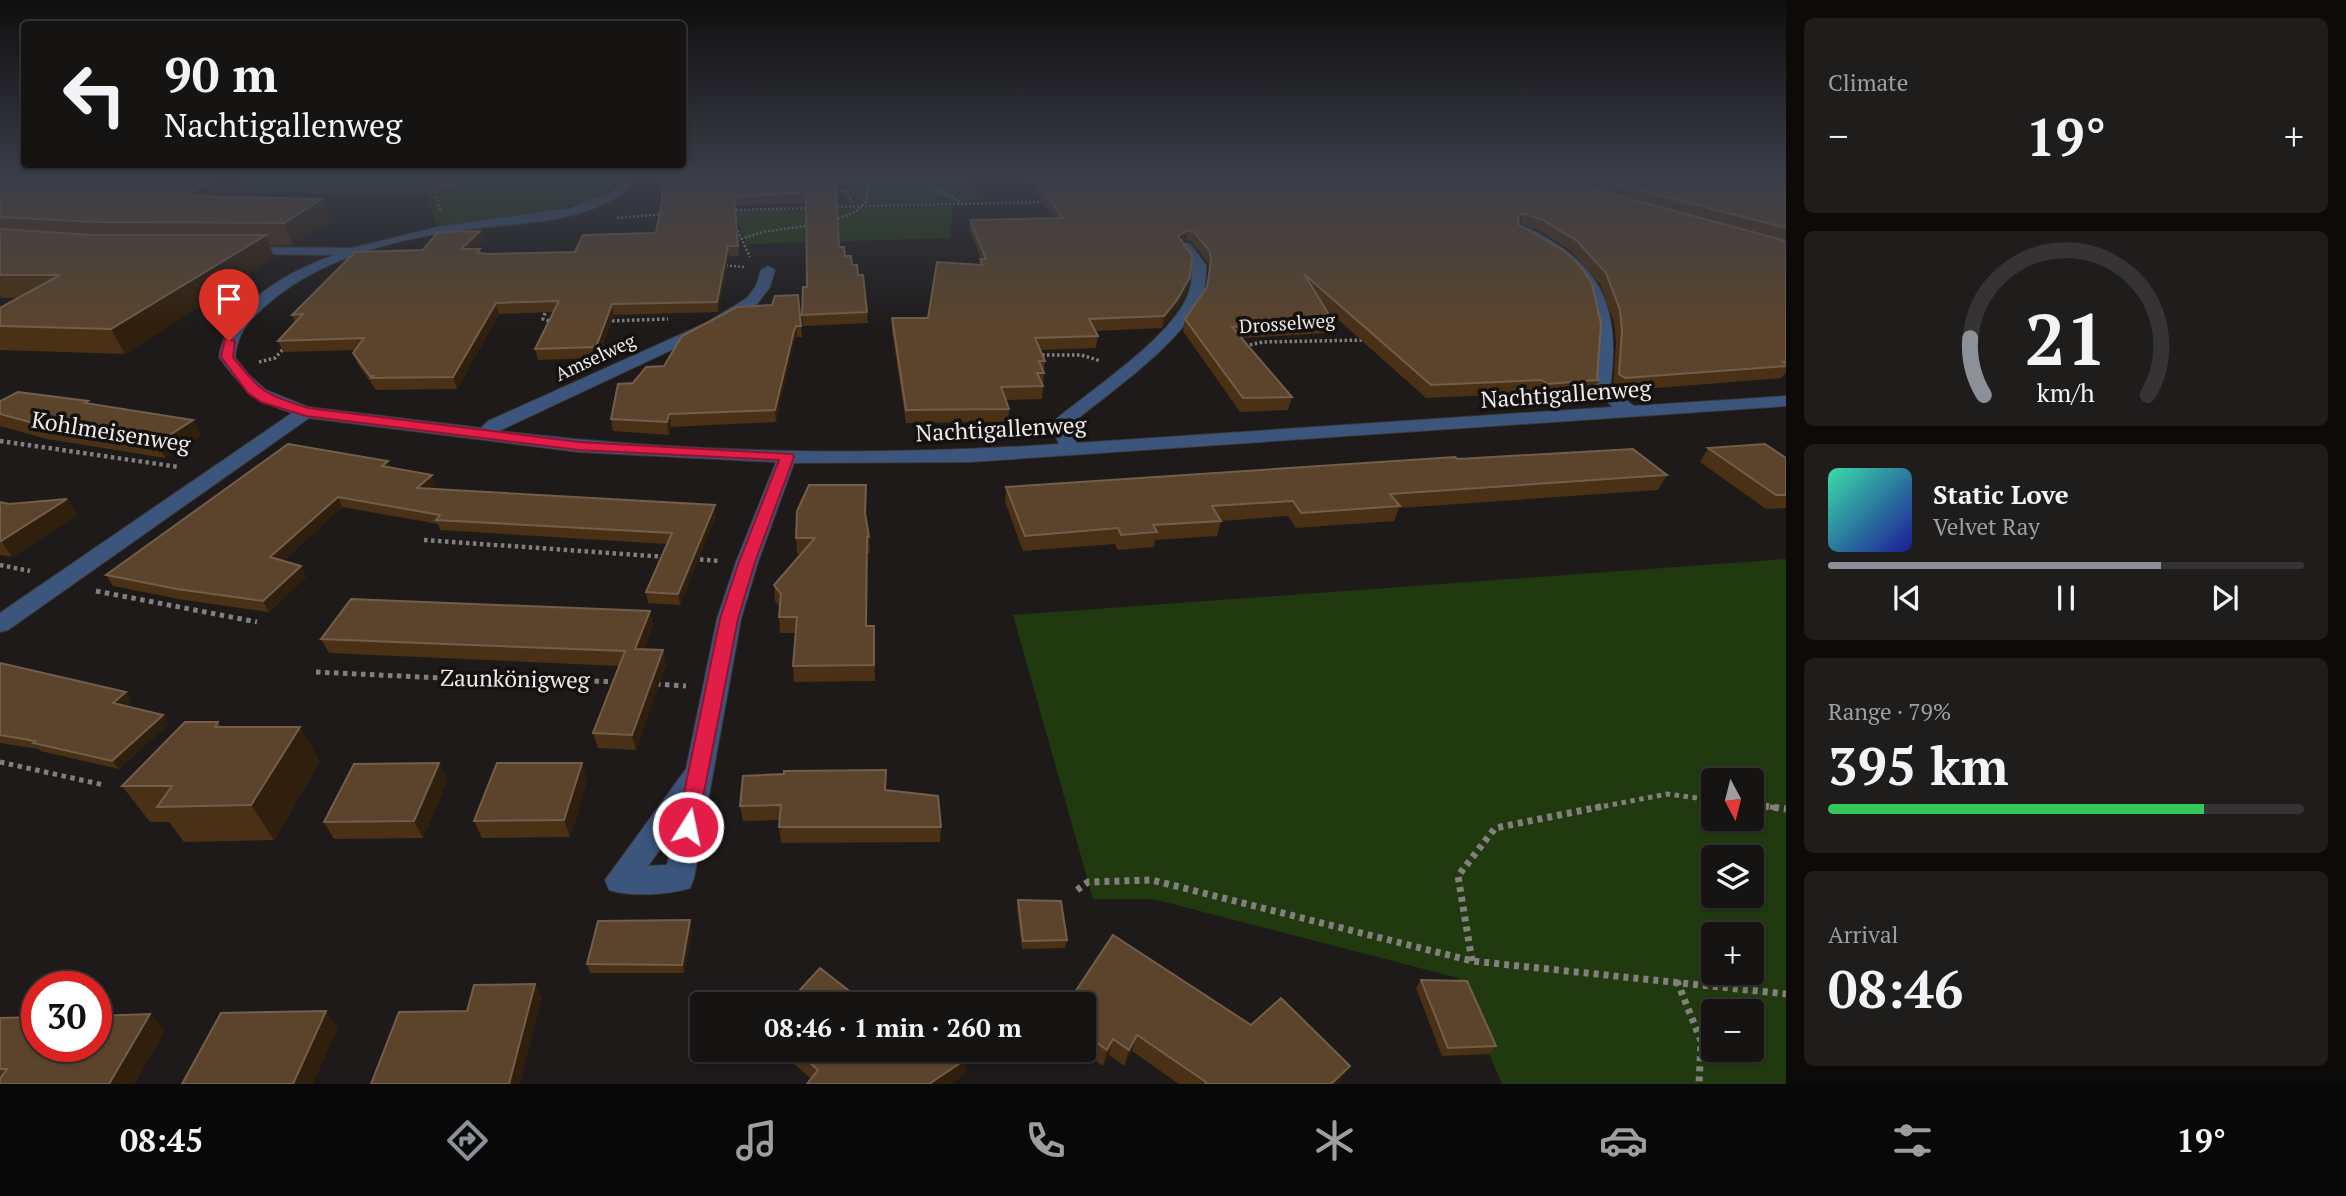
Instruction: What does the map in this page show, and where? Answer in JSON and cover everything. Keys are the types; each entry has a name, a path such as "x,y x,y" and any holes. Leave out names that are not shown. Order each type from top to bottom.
{"street":[{"path":"234,368 227,357 230,337 238,324 260,302 301,276 357,252 420,234 460,228"},
{"path":"1520,230 1547,240 1560,250 1582,271 1596,290 1603,314 1607,347 1601,390 1632,413"},
{"path":"1070,449 1060,425 1171,329 1191,304 1198,290 1199,265 1185,247"},
{"path":"224,250 320,249 357,252"},
{"name":"Amselweg","path":"484,436 494,425 711,326 752,301 763,287 768,270"},
{"name":"Nachtigallenweg","path":"234,368 253,391 266,399 306,412 579,446 787,457 956,456 1786,401"},
{"name":"Kohlmeisenweg","path":"0,624 306,412"},
{"path":"697,776 729,619 747,562 787,457"}],"path":[{"path":"736,228 753,264 751,268"},
{"path":"741,239 763,232 796,228"},
{"path":"713,264 768,270"},
{"name":"Amselweg","path":"545,313 543,318 551,322 565,322"},
{"name":"Amselweg","path":"605,321 672,319"},
{"name":"Drosselweg","path":"1233,347 1263,342 1374,339"},
{"path":"234,368 275,358 288,344"},
{"path":"1028,355 1081,355 1127,368"},
{"name":"Kohlmeisenweg","path":"0,440 215,473"},
{"path":"424,540 747,562"},
{"path":"57,583 257,622"},
{"name":"Zaunkönigweg","path":"316,672 526,682 553,679 620,682"},
{"path":"647,684 714,687"},
{"path":"0,762 104,785"},
{"path":"1472,961 1458,876 1495,828 1667,794 1701,798"},
{"path":"1764,806 1786,809"},
{"path":"1077,890 1088,882 1152,880 1472,961 1786,994"},
{"path":"1677,981 1701,1041 1699,1084"}],"green space":[{"path":"740,228 951,228 950,238 747,244"},
{"path":"1786,559 1786,1084 1502,1084 1458,978 1153,899 1093,899 1013,615"}],"building":[{"path":"657,228 736,228 738,246 728,246 717,302 612,304 596,347 535,349 559,301 496,303 453,377 371,378 373,376 370,376 353,353 364,338 278,341 303,314 292,315 355,252 423,250 438,232 480,231 461,249 480,249 477,253 490,254 575,252 583,235 656,233"},
{"path":"806,228 838,228 839,247 844,247 845,256 851,256 852,265 857,265 858,275 863,275 867,312 802,315 803,287 807,287"},
{"path":"973,228 1524,228 1566,252 1581,267 1592,284 1601,324 1597,377 1599,380 1547,384 1542,380 1431,385 1304,274 1333,321 1232,327 1292,397 1243,398 1185,319 1207,287 1211,262 1210,252 1194,232 1188,230 1178,236 1192,255 1190,277 1164,316 1089,319 1098,336 1035,338 1045,361 1039,361 1044,373 1037,373 1043,386 1001,387 1009,409 906,410 892,318 928,318 937,262 982,265 980,259 986,259"},
{"path":"1555,228 1736,228 1786,241 1786,362 1783,362 1786,366 1625,378 1619,374 1622,331 1620,310 1606,273 1577,241"},
{"path":"0,229 92,235 266,235 111,329 0,326 0,308 60,275 0,275"},
{"path":"798,295 801,326 796,326 794,331 775,410 669,414 667,422 611,419 618,384 633,383 646,367 664,366 682,336 737,307 772,305 775,296"},
{"path":"18,392 88,401 85,403 193,420 157,443 37,424 0,414 0,401"},
{"path":"288,444 388,461 382,466 432,475 417,488 715,505 678,594 646,592 672,533 436,520 440,515 338,497 270,557 301,566 263,601 177,589 106,575"},
{"path":"1765,444 1786,458 1786,495 1776,495 1708,448"},
{"path":"1633,449 1667,475 1390,494 1400,506 1301,513 1293,501 1212,506 1221,521 1153,525 1157,532 1121,535 1118,528 1025,536 1006,487 1455,457 1458,459"},
{"path":"809,485 866,485 865,513 869,537 866,626 874,626 874,665 793,666 797,617 779,617 781,594 774,585 815,538 796,538 797,511"},
{"path":"67,499 0,541 0,502 9,504"},
{"path":"351,599 650,611 635,649 663,650 632,735 593,733 625,651 321,639"},
{"path":"0,663 126,692 113,703 163,715 112,761 0,735"},
{"path":"185,722 218,722 215,727 300,727 251,805 157,807 172,786 122,786"},
{"path":"439,763 414,821 324,822 354,764"},
{"path":"497,763 582,763 564,820 474,821"},
{"path":"886,770 885,790 938,796 941,827 779,827 781,805 740,806 743,776 784,774 784,771"},
{"path":"1018,900 1061,901 1067,940 1023,941"},
{"path":"690,920 682,965 587,964 598,921"},
{"path":"1113,935 1251,1025 1281,998 1350,1066 1331,1084 1205,1084 1206,1082 1137,1035 1129,1050 1113,1039 1107,1050 1096,1042 1096,992 1075,992"},
{"path":"820,968 851,992 798,992"},
{"path":"1421,980 1467,981 1496,1046 1448,1048"},
{"path":"535,984 509,1084 371,1084 399,1012 467,1011 474,985"},
{"path":"326,1011 293,1084 182,1084 221,1013"},
{"path":"150,1014 109,1084 0,1084 0,1079 7,1069 0,1069 0,1018 21,1017 21,1062 112,1062 112,1015"},
{"path":"809,1062 962,1062 929,1084 807,1084 818,1070"}],"route":[{"path":"229,341 227,357 253,391 266,399 306,412 409,427 579,446 787,457 747,562 729,619 688,827"}]}
